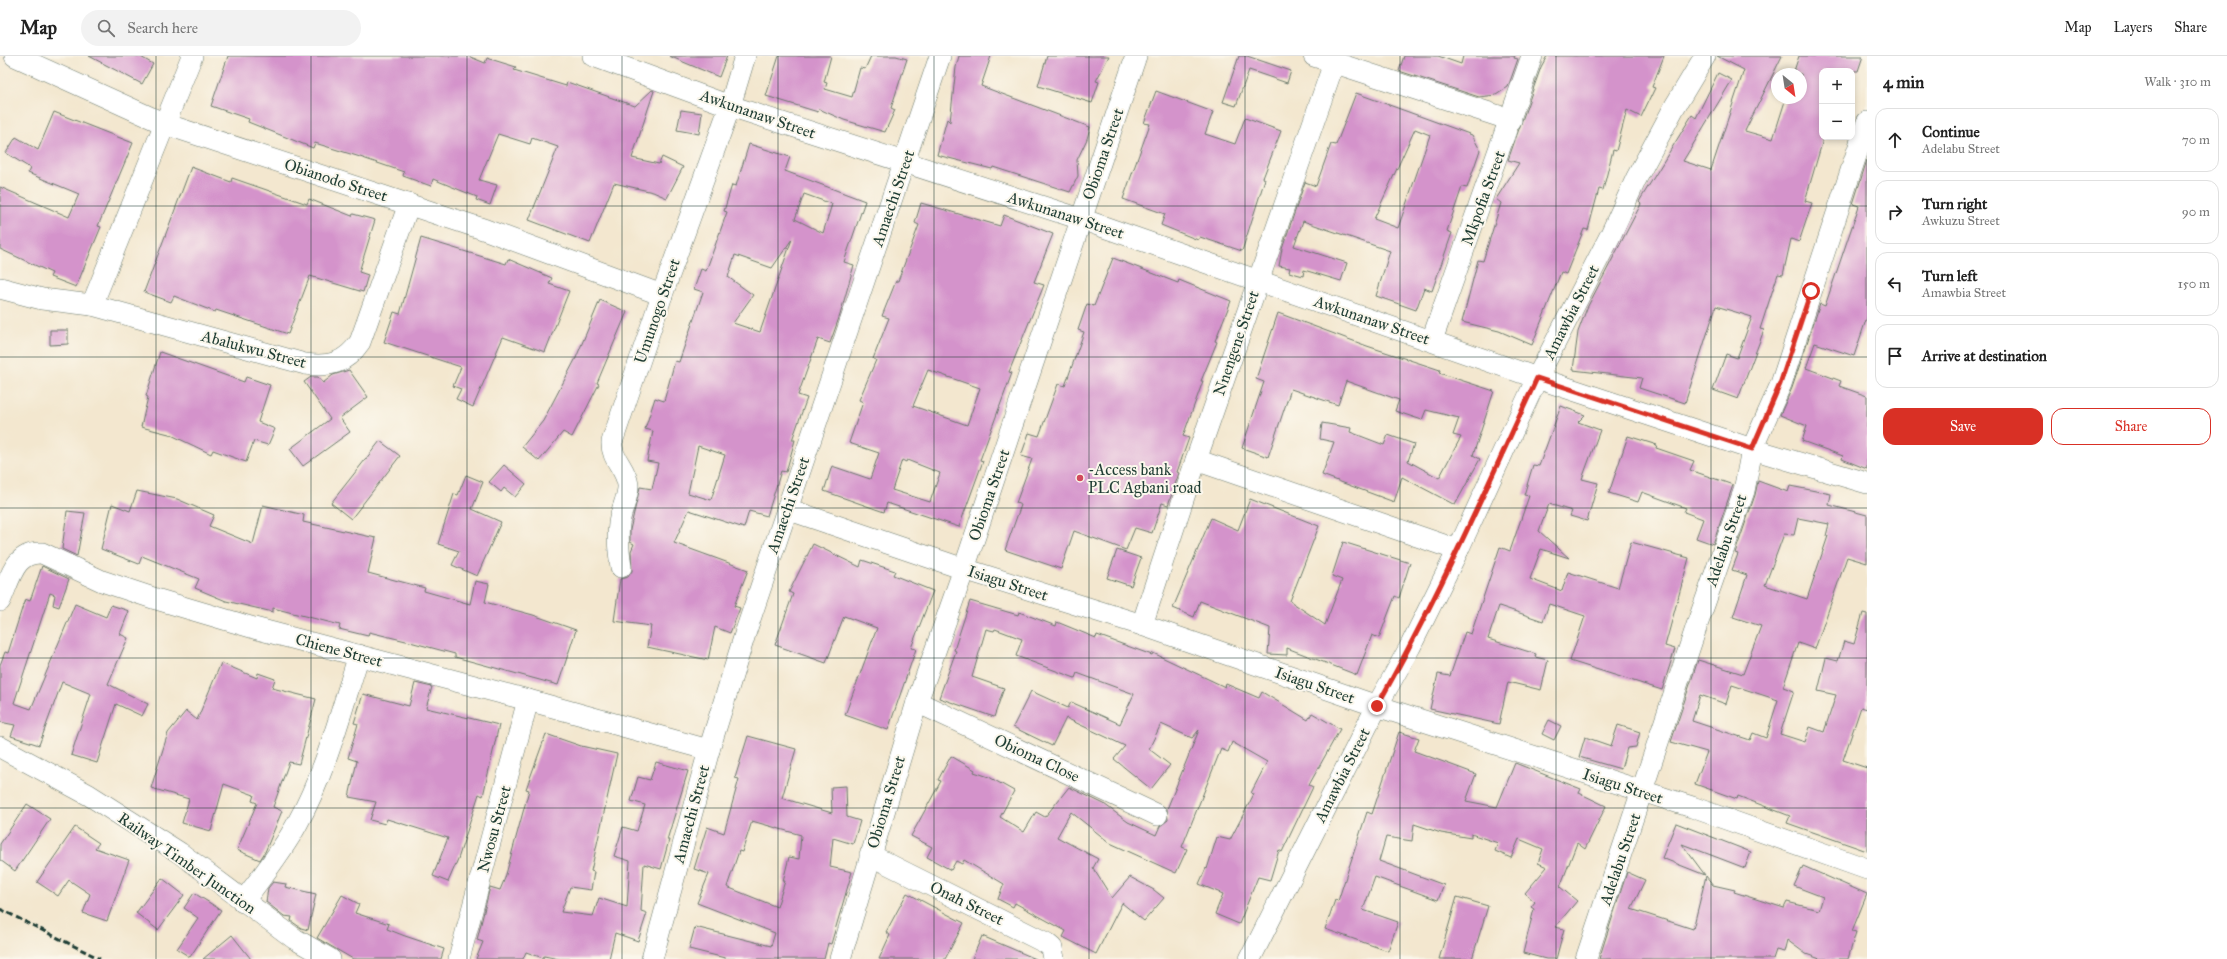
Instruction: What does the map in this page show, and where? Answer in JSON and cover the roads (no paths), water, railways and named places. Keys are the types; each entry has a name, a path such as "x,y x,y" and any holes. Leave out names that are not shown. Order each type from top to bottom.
{"street":[{"name":"Obianodo Street","path":"15,56 165,124 486,230 662,295"},
{"path":"92,305 192,56"},
{"name":"Awkunanaw Street","path":"593,56 730,106 1082,219 1432,340 1537,378 1752,449 1867,483"},
{"name":"Umunogo Street","path":"621,567 617,545 619,523 628,487 627,476 612,452 612,442 662,295 730,106 745,56"},
{"name":"Amaechi Street","path":"652,959 709,750 746,630 906,163 940,56"},
{"name":"Obioma Street","path":"840,959 917,702 964,569 1136,56"},
{"path":"1314,56 1511,120"},
{"name":"Mkpofia Street","path":"1432,340 1511,120 1532,56"},
{"name":"Amawbia Street","path":"1250,959 1377,706 1410,647 1458,550 1537,378 1610,236 1636,179 1675,106 1705,56"},
{"name":"Nnengene Street","path":"1142,625 1196,460 1334,63"},
{"name":"Adelabu Street","path":"1586,959 1697,626 1744,491 1752,449 1780,384 1867,122"},
{"name":"Abalukwu Street","path":"0,288 42,299 92,305 304,364 324,366 334,364 353,353 360,342 409,204"},
{"path":"1196,460 1458,550"},
{"name":"Isiagu Street","path":"787,509 964,569 1142,625 1377,706 1692,807 1867,869"},
{"name":"Chiene Street","path":"0,601 18,561 32,552 42,553 102,580 156,599 254,628 528,700 709,750"},
{"path":"243,902 283,847 308,802 327,754 359,655"},
{"name":"Nwosu Street","path":"459,959 528,700"},
{"name":"Obioma Close","path":"917,702 1157,815"},
{"name":"Railway Timber Junction","path":"0,747 88,795 180,853 243,902 295,938 330,959"},
{"name":"Onah Street","path":"870,855 1046,943 1052,948 1054,959"}],"railway":[{"path":"0,909 100,959"}],"place":[{"name":"-Access bank PLC Agbani road","path":"1080,478"}]}
